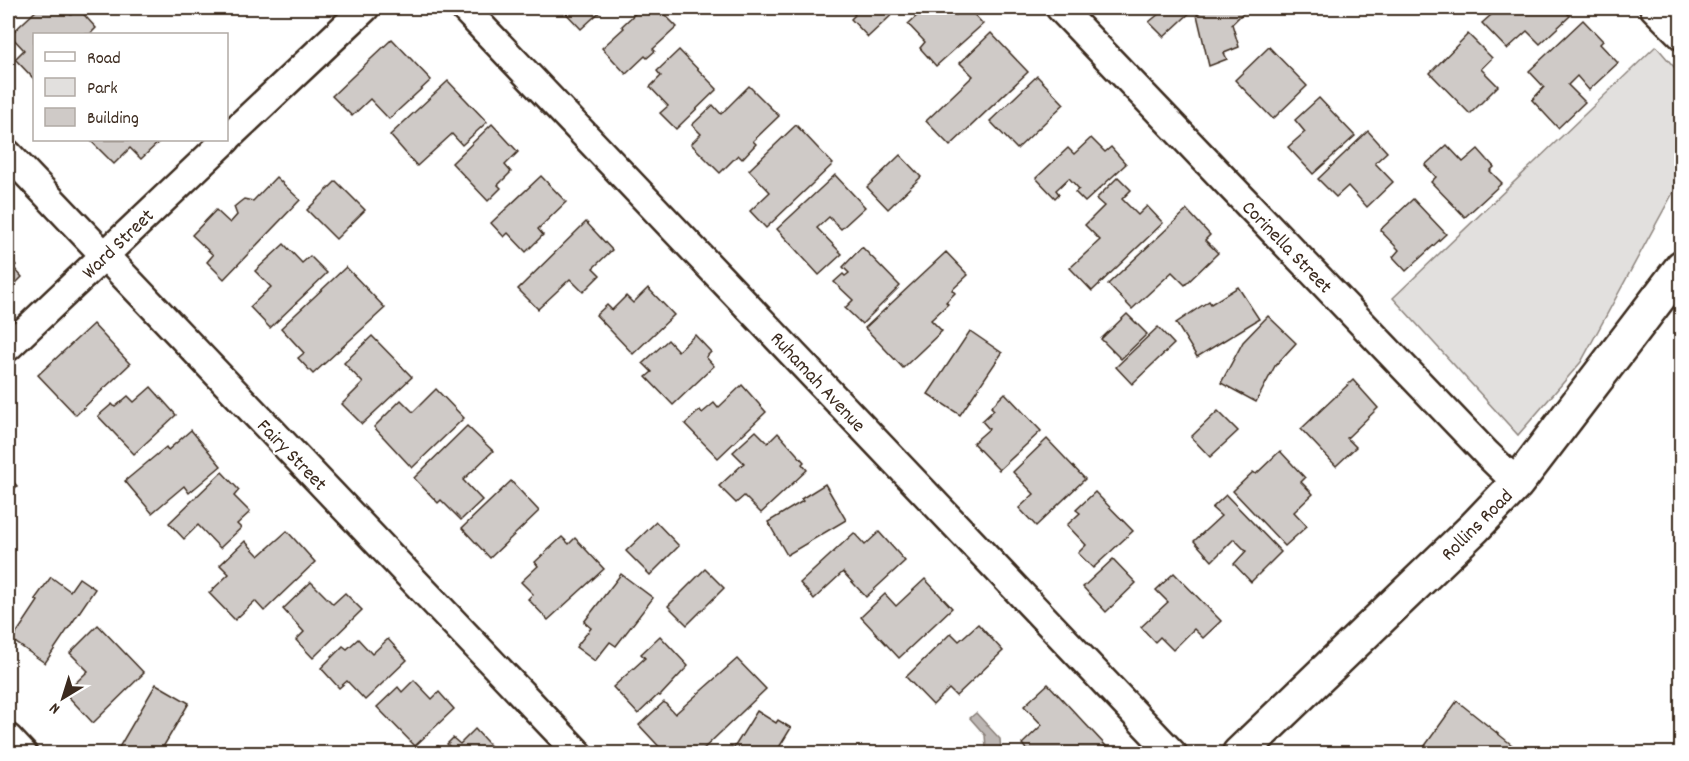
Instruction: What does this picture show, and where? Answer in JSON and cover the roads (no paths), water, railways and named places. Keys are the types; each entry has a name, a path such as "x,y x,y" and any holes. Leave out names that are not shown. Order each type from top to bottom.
{"street":[{"name":"Ward Street","path":"228,137 365,8"},
{"name":"Ruhamah Avenue","path":"464,8 1173,753"},
{"name":"Corinella Street","path":"1060,8 1478,446 1517,483"},
{"path":"1654,8 1681,36"},
{"name":"Ward Street","path":"8,347 224,141"},
{"name":"Fairy Street","path":"8,154 579,753"},
{"name":"Rollins Road","path":"1239,753 1474,528 1517,483 1682,267"},
{"path":"8,738 23,753"}]}
